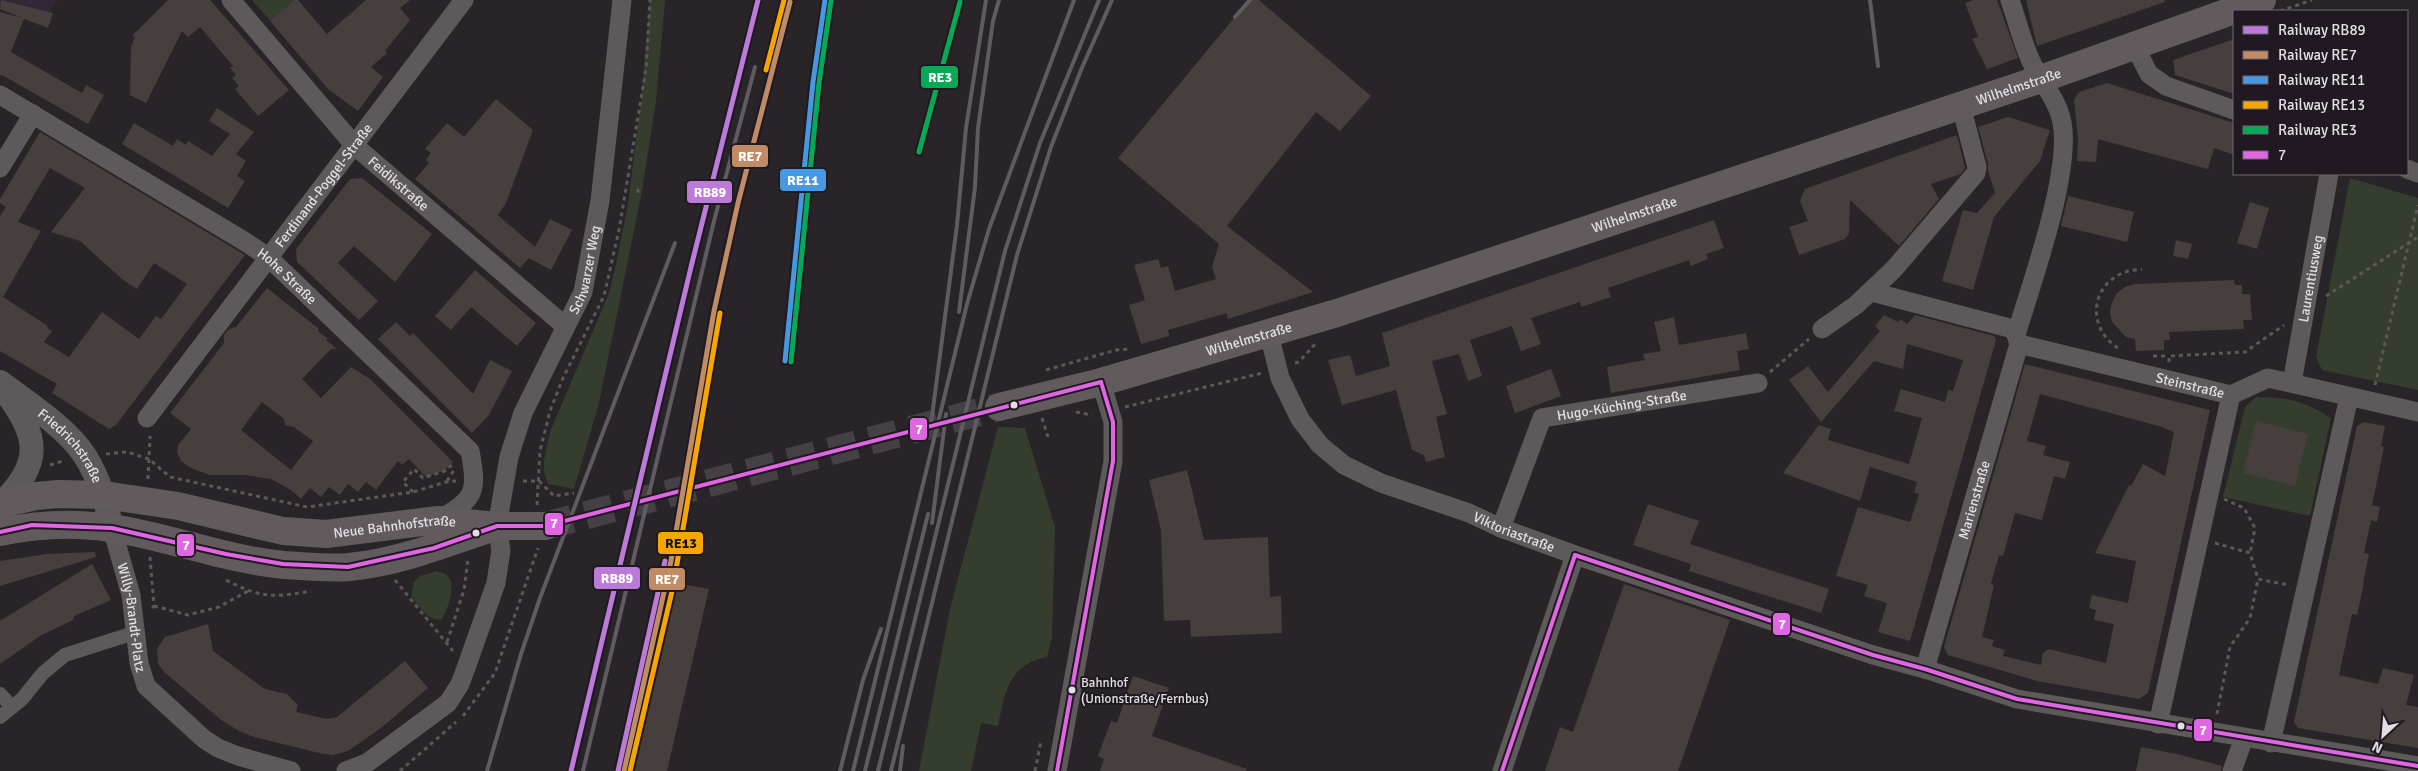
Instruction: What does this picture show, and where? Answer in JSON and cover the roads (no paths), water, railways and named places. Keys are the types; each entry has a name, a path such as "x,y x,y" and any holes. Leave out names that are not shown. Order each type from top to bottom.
{"main road":[{"name":"Wilhelmstraße","path":"2234,10 2262,0"},
{"name":"Wilhelmstraße","path":"999,407 1101,382 1269,334 1961,106 2233,10"},
{"name":"Neue Bahnhofstraße","path":"0,504 58,494 104,495 178,506 284,532 326,534 438,520 497,526"},
{"name":"Neue Bahnhofstraße","path":"0,532 32,525 68,524 112,528 226,554 284,564 348,567 434,548 497,526"},
{"path":"497,526 545,526"}],"street":[{"name":"Feidikstraße","path":"231,0 354,146 565,326"},
{"name":"Ferdinand-Poggel-Straße","path":"147,418 464,0"},
{"name":"Schwarzer Weg","path":"497,526 508,457 523,413 583,292 597,225 622,0"},
{"name":"Marienstraße","path":"1925,669 2018,337 2060,174 2065,136 2052,95 2030,60 2010,0"},
{"path":"2134,45 2150,74 2166,86 2233,110"},
{"name":"Hohe Straße","path":"0,95 244,240 268,257 470,451 476,480 471,494 459,508 438,520"},
{"path":"1822,329 1872,292 1976,173 1978,167 1961,106"},
{"path":"0,168 33,114"},
{"name":"Laurentiusweg","path":"2292,383 2329,175"},
{"path":"1872,292 2018,337"},
{"name":"Viktoriastraße","path":"1269,334 1280,378 1300,419 1320,445 1338,460 1381,484 1469,513 1501,528 1575,555 1873,655 1925,669 2017,699 2271,743 2418,766"},
{"name":"Steinstraße","path":"2018,337 2170,380 2231,395 2268,378 2418,412"},
{"path":"1057,771 1114,461 1113,422 1101,382"},
{"name":"Hugo-Küching-Straße","path":"1501,528 1542,418 1758,383"},
{"name":"Friedrichstraße","path":"0,384 50,418 85,455 104,495 112,528"},
{"name":"Friedrichstraße","path":"0,384 19,410 28,429 32,454 26,474 18,487 0,504"},
{"path":"2158,724 2231,395"},
{"path":"2271,743 2349,397"},
{"path":"346,771 367,763 443,707 454,696 496,583 501,550 497,526"},
{"name":"Willy-Brandt-Platz","path":"112,528 131,595 137,632 139,663 146,686 204,739 218,748 238,756 291,771"},
{"path":"1502,771 1575,555"},
{"path":"0,717 22,699 43,673 65,654 137,632"},
{"path":"0,694 12,707"},
{"path":"2232,771 2244,738"}],"tunnel":[{"path":"545,526 999,407"}],"railway":[{"path":"931,424 957,225 966,128 986,0"},
{"path":"959,312 975,187 978,128 993,21 999,0"},
{"path":"853,771 967,304 989,229 1074,0"},
{"path":"878,771 1005,251 1040,143 1099,0"},
{"path":"891,771 1017,255 1051,147 1081,70 1112,0"},
{"path":"1235,17 1250,0"},
{"path":"1870,0 1878,66"},
{"path":"583,771 714,221 755,67"},
{"path":"487,771 521,654 540,598 675,243"},
{"path":"932,523 946,414"},
{"path":"865,771 928,514"},
{"path":"840,771 863,680 881,629"},
{"path":"900,771 903,746"}],"rail line":[{"name":"RB89","path":"571,771 691,267 758,0"},
{"name":"RE13","path":"766,70 784,0"},
{"name":"RE11","path":"785,361 813,82 825,0"},
{"name":"RE3","path":"791,362 819,83 831,1"},
{"name":"RE7","path":"624,771 671,561 714,311 738,203 790,2"},
{"name":"RE3","path":"919,152 960,2"},
{"name":"RE13","path":"630,771 673,587 720,313"},
{"name":"RB89","path":"618,771 665,561"}],"place":[{"name":"Bahnhof (Unionstraße/Fernbus)","path":"1072,690"}]}
